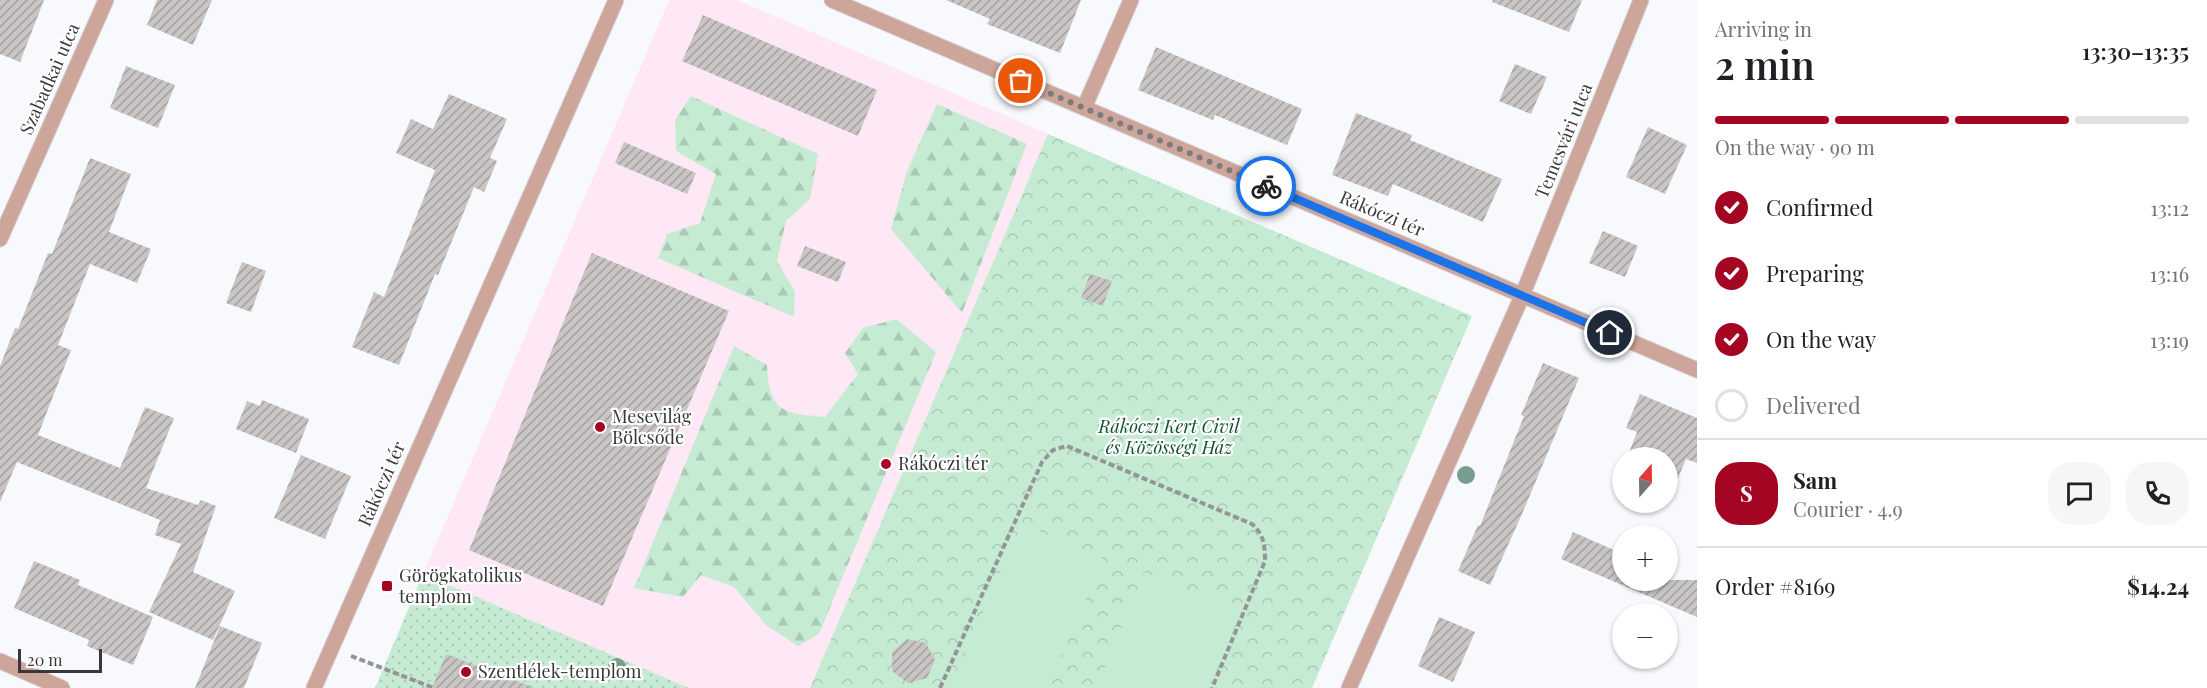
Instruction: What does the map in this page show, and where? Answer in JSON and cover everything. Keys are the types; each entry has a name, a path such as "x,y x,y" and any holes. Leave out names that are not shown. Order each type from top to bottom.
{"street":[{"name":"Szabadkai utca","path":"0,239 106,0"},
{"name":"Rákóczi tér","path":"314,688 616,0"},
{"name":"Rákóczi tér","path":"832,0 1697,370"},
{"path":"1084,108 1131,0"},
{"name":"Temesvári utca","path":"1522,296 1641,0"},
{"path":"1349,688 1522,296"},
{"path":"0,662 62,688"}],"path":[{"path":"940,688 1042,462 1053,450 1067,446 1252,524 1260,531 1265,545 1265,561 1212,688"},
{"path":"331,649 434,688"}],"shaded area":[{"path":"669,0 737,0 1048,134 810,688 689,688 423,574"}],"green space":[{"path":"691,96 818,154 810,199 786,221 777,261 795,292 794,317 658,258 667,234 700,223 716,174 676,151 675,120"},
{"path":"937,104 1027,144 962,313 891,229 907,171"},
{"name":"Rákóczi Kert Civil és Közösségi Ház","path":"1048,134 1472,316 1312,688 810,688"},
{"path":"896,319 936,352 819,634 798,646 766,625 734,587 701,575 683,597 634,588 734,346 767,365 771,392 781,407 798,414 825,417 858,374 845,353 863,328"},
{"path":"1022,524 1103,559 1047,688 970,688 953,681"},
{"path":"1144,572 1241,611 1209,688 1097,688"},
{"path":"423,574 689,688 375,688"}],"building":[{"path":"0,0 44,0 20,62 0,54"},
{"path":"157,0 212,0 193,45 147,25"},
{"path":"946,0 1081,0 1060,53 987,24 990,19"},
{"path":"1493,0 1582,0 1569,32 1492,2"},
{"path":"703,15 877,90 858,136 682,61"},
{"path":"1156,47 1302,109 1287,145 1215,115 1213,120 1138,90"},
{"path":"1515,64 1547,77 1531,114 1499,101"},
{"path":"126,66 175,85 158,128 110,108"},
{"path":"449,94 507,119 490,158 497,161 484,192 474,187 438,275 435,274 399,365 352,347 374,292 384,297 435,170 396,153 411,119 433,129"},
{"path":"1356,113 1412,135 1410,140 1502,179 1483,222 1393,184 1388,196 1332,175"},
{"path":"1648,127 1687,145 1665,194 1626,177"},
{"path":"624,142 696,173 687,194 615,163"},
{"path":"90,158 131,174 109,232 151,249 137,283 90,264 58,345 71,350 38,435 120,468 145,407 174,418 146,488 198,505 201,500 216,506 193,572 235,591 213,640 149,612 181,544 155,535 160,520 17,462 0,502 0,366 15,328 18,329 48,253 52,254"},
{"path":"1603,231 1638,246 1625,277 1589,263"},
{"path":"805,246 846,262 838,282 797,266"},
{"name":"Mesevilág Bölcsőde","path":"592,253 729,311 603,606 469,550"},
{"path":"242,262 266,271 251,312 226,303"},
{"path":"1090,274 1112,281 1103,306 1081,298"},
{"path":"1543,363 1579,378 1490,585 1458,571 1478,525 1480,526"},
{"path":"1640,394 1697,418 1697,463 1686,459 1678,478 1678,447 1631,447 1637,432 1626,428"},
{"path":"262,400 309,419 296,453 236,429 247,401 260,406"},
{"path":"301,455 351,476 325,539 274,518"},
{"path":"1573,532 1612,549 1612,581 1561,559"},
{"path":"34,561 80,580 78,585 153,617 133,665 87,646 89,640 14,608"},
{"path":"1678,580 1697,580 1697,617 1678,609 1678,603 1664,603 1636,591 1678,591"},
{"path":"1439,617 1475,632 1453,682 1418,666"},
{"path":"220,626 262,643 244,688 195,688"},
{"path":"907,639 926,643 935,660 927,678 908,683 892,671 892,652"},
{"name":"Szentlélek-templom","path":"446,654 530,686 530,688 432,688"}],"way so far":[{"path":"1021,81 1266,186"}],"place":[{"name":"Mesevilág Bölcsőde","path":"600,427"},
{"name":"Rákóczi tér","path":"886,464"},
{"name":"Görögkatolikus templom","path":"387,586"},
{"name":"Szentlélek-templom","path":"466,672"}],"route":[{"path":"1266,186 1610,333"}]}
